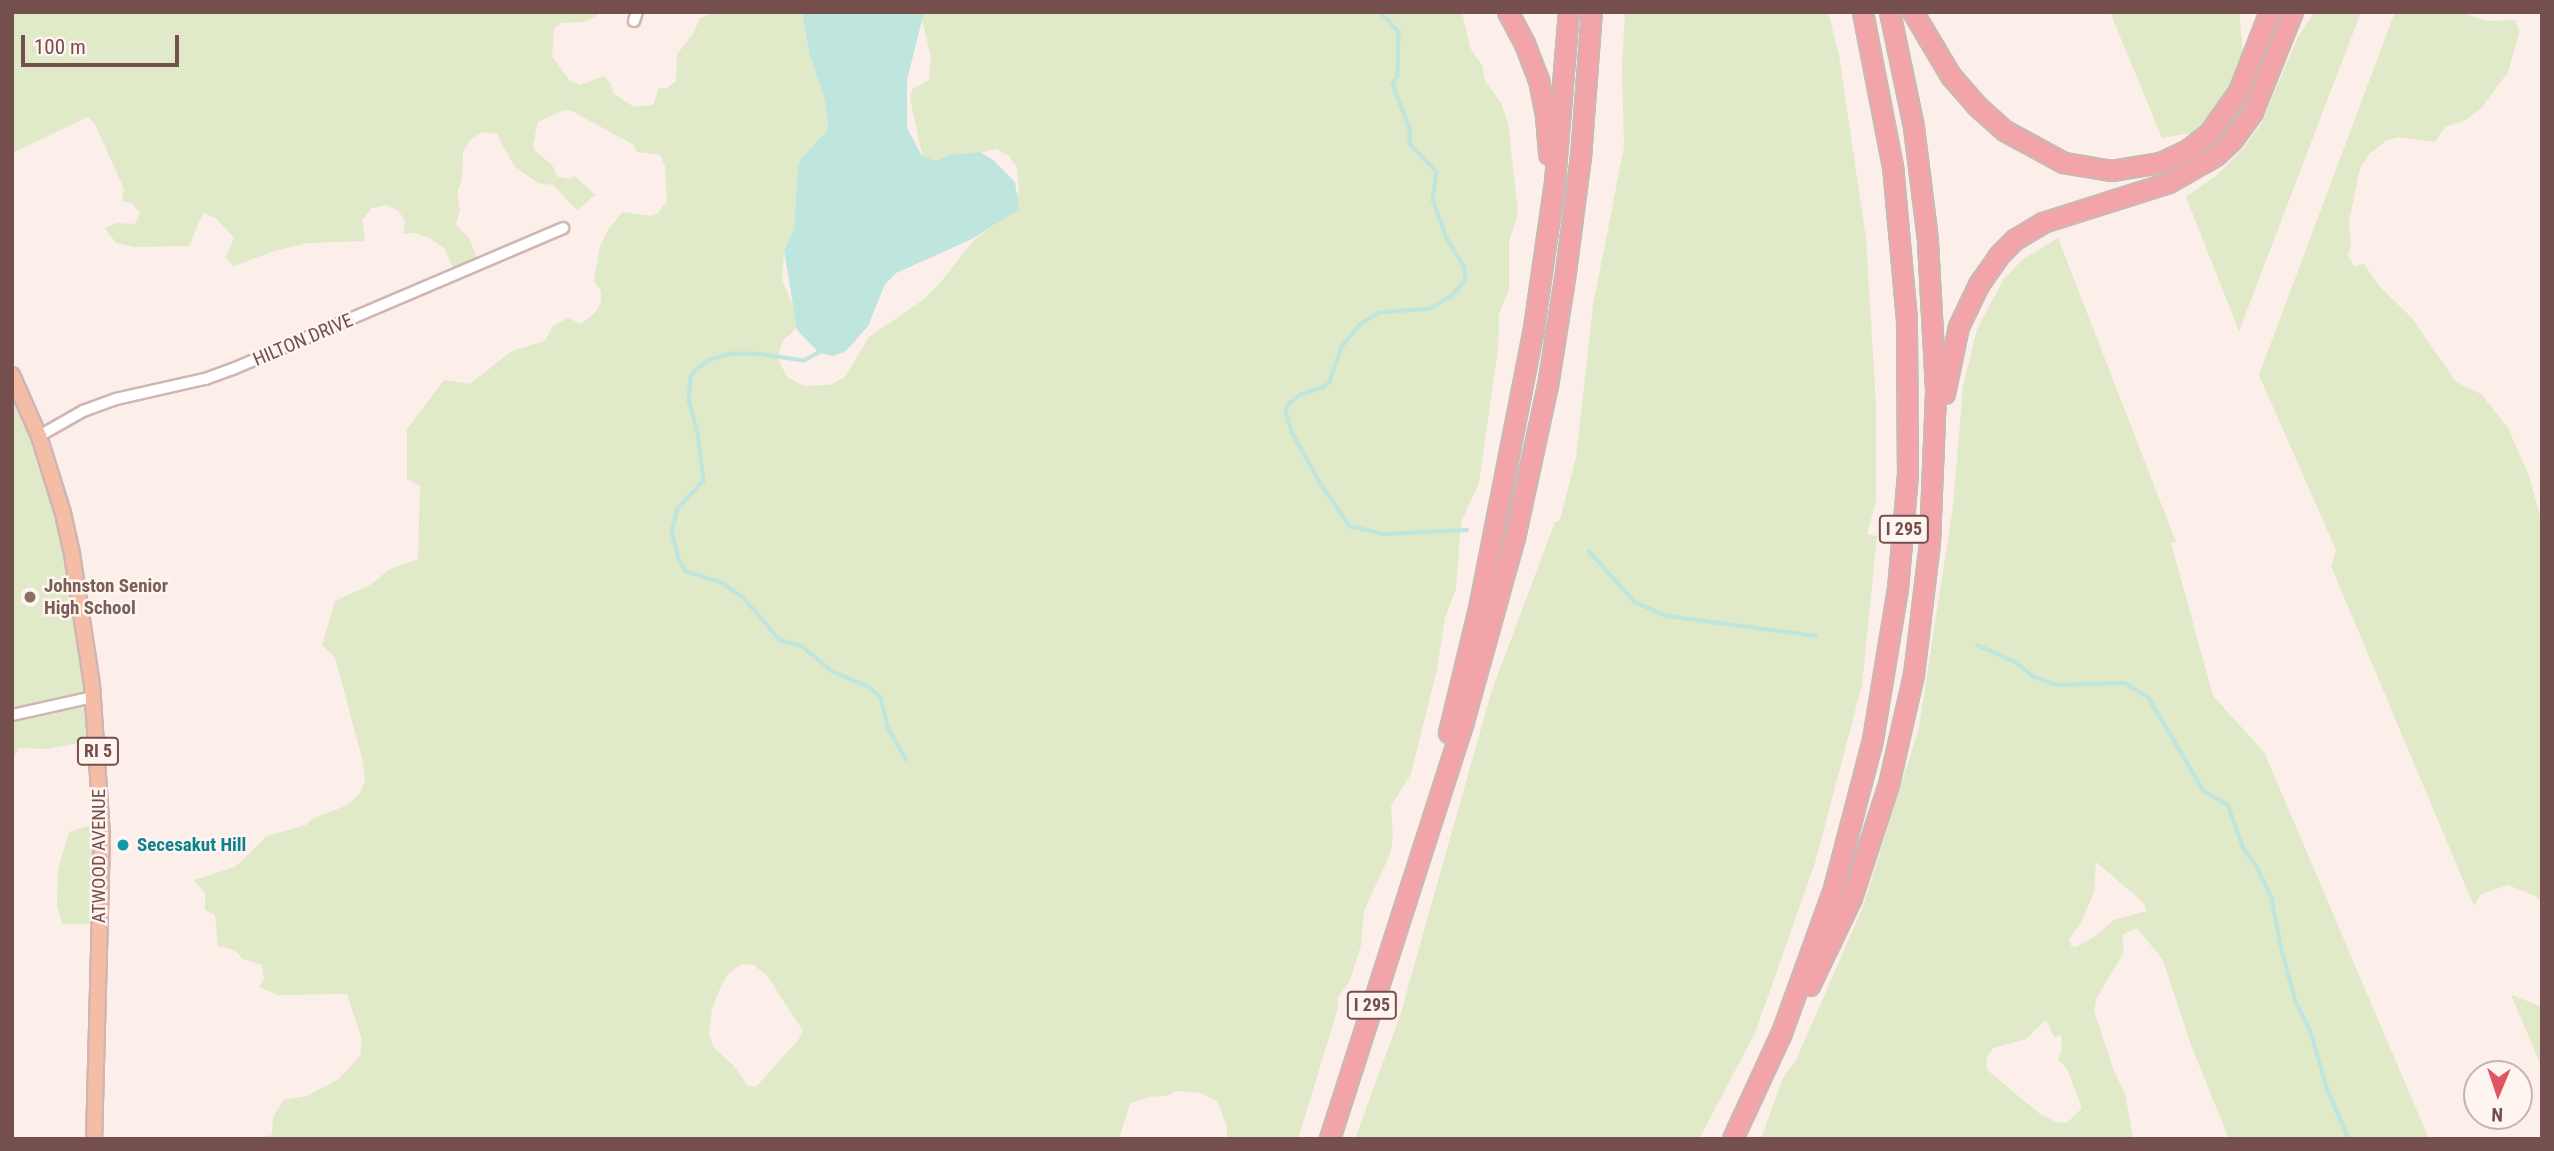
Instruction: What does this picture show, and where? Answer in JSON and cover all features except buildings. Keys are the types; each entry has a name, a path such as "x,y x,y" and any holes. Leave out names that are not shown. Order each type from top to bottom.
{"highway":[{"path":"1508,12 1532,62 1546,117 1549,174 1540,296"},
{"path":"1414,872 1479,608 1520,411 1540,296 1559,143 1569,12"},
{"name":"I 295","path":"1329,1139 1452,762 1492,625 1538,438 1572,234 1592,12"},
{"name":"I 295","path":"1733,1139 1782,1033 1835,890 1865,778 1888,665 1906,513 1909,358 1902,243 1887,129 1863,12"},
{"path":"1782,1033 1828,954 1853,898 1889,785 1914,675 1930,542 1935,466 1936,351 1928,240 1914,127 1890,12"},
{"path":"1913,12 1957,83 2005,131 2031,148 2064,163 2112,171 2161,163 2187,151 2210,134 2239,92 2270,12"},
{"path":"1935,466 1956,338 1968,306 1999,256 2015,240 2043,223 2169,183 2216,156 2233,140 2253,112 2293,12"}],"main road":[{"name":"ATWOOD AVENUE","path":"12,375 39,436 72,554 93,697 102,836 94,1139"}],"street":[{"name":"HILTON DRIVE","path":"39,436 83,411 116,399 205,379 233,369 563,228"},
{"path":"12,715 93,697"}],"green space":[{"path":"12,12 598,12 597,16 585,22 561,23 554,29 552,56 570,81 580,85 604,76 611,84 613,93 634,107 653,105 659,88 667,88 676,81 677,54 693,34 700,18 715,12 802,12 809,53 825,100 828,123 826,132 801,158 798,166 794,229 784,250 782,281 795,309 797,327 782,342 778,359 787,377 804,386 830,385 845,377 869,337 923,300 941,282 972,242 998,222 1015,201 1019,189 1017,167 1009,156 996,149 941,162 929,162 922,155 910,98 912,89 929,80 931,57 920,12 1462,12 1470,48 1482,65 1485,81 1501,103 1508,123 1518,213 1509,242 1509,289 1499,314 1498,348 1479,483 1461,522 1456,589 1445,618 1437,669 1411,774 1391,806 1393,838 1390,854 1364,911 1361,945 1350,980 1337,999 1338,1008 1298,1139 1227,1139 1227,1127 1217,1101 1201,1093 1176,1091 1167,1096 1148,1097 1130,1103 1119,1139 251,1139 272,1135 273,1117 284,1100 307,1096 339,1079 360,1056 362,1040 347,994 277,995 259,987 264,979 262,965 243,959 234,950 218,946 215,915 205,910 205,893 194,880 235,867 267,836 306,825 314,818 348,805 360,793 365,780 363,762 335,657 322,645 335,601 370,585 390,569 418,559 420,486 407,479 407,429 444,380 470,384 512,351 545,341 553,326 568,318 581,324 595,313 601,302 601,291 594,281 600,247 609,228 623,212 652,216 658,213 667,201 665,166 660,155 637,152 634,145 572,111 564,110 538,122 533,145 536,152 552,165 558,177 569,179 575,176 595,195 577,210 553,185 538,183 514,166 497,134 482,132 471,139 463,152 462,179 457,193 460,210 456,224 470,240 479,263 456,275 445,249 430,238 415,233 403,234 405,221 398,210 386,205 372,208 362,220 365,241 308,243 274,251 234,266 225,258 234,238 216,218 203,213 189,246 134,247 116,243 105,228 116,223 135,224 140,213 133,204 122,201 124,189 95,124 88,117 12,153","holes":["742,964 754,965 768,977 803,1031 756,1087 747,1085 734,1066 713,1047 709,1034 712,1009 728,974"]},
{"path":"1625,12 1828,12 1839,55 1866,239 1876,404 1876,501 1867,534 1877,536 1862,685 1815,863 1755,1033 1699,1139 1355,1139 1400,1016 1491,693 1555,522 1560,520 1576,457 1593,306 1624,147 1622,66"},
{"path":"2110,12 2239,12 2243,55 2233,81 2211,118 2191,133 2162,138"},
{"path":"2315,12 2361,12 2239,331 2186,197 2217,175 2242,150 2261,124 2298,37"},
{"path":"2395,12 2462,12 2485,21 2516,20 2519,33 2508,72 2482,107 2466,120 2445,127 2435,142 2398,137 2386,141 2370,153 2360,168 2349,222 2351,242 2348,256 2354,266 2364,264 2380,287 2412,318 2456,382 2481,394 2508,428 2529,476 2542,523 2542,902 2533,895 2508,885 2481,894 2474,906 2331,566 2336,550 2259,375"},
{"path":"2058,238 2176,542 2171,543 2213,696 2264,752 2429,1139 2229,1139 2191,1045 2163,960 2137,928 2122,935 2124,952 2096,999 2094,1011 2114,1071 2125,1094 2133,1139 1761,1139 1783,1078 1796,1060 1863,907 1919,728 1953,507 1963,387 1977,329 2004,279 2022,260","holes":["2096,862 2143,902 2147,911 2114,920 2094,937 2076,947 2071,946 2069,940 2082,920 2094,892","2046,1020 2055,1038 2061,1035 2062,1048 2058,1059 2067,1069 2082,1108 2067,1123 2056,1122 2040,1114 1987,1070 1986,1059 1993,1048 2026,1039"]},
{"path":"12,376 63,515 95,740 46,749 19,748 12,761"},
{"path":"101,822 98,924 62,924 57,905 58,869 69,832"},
{"path":"2512,997 2542,1007 2542,1068"}],"water":[{"path":"802,12 924,12 907,80 907,128 922,156 936,161 950,155 980,152 993,160 1015,182 1019,209 972,239 896,273 885,284 868,326 846,351 833,356 819,353 797,330 784,250 794,229 798,166 801,158 826,132 828,123 825,100 809,53"}],"waterway":[{"path":"1380,12 1399,32 1398,76 1393,84 1410,129 1410,144 1437,172 1433,200 1447,238 1464,266 1466,280 1451,297 1430,309 1380,313 1360,325 1342,347 1330,382 1323,388 1301,395 1289,404 1286,411 1292,432 1321,484 1350,526 1385,534 1467,530"},
{"path":"819,353 804,361 755,354 731,354 708,361 695,371 691,377 689,400 698,434 704,481 678,509 672,531 679,559 686,571 722,583 743,597 780,640 802,646 832,671 869,687 881,697 888,727 906,759"},
{"path":"1589,551 1635,602 1667,616 1816,636"},
{"path":"1977,645 2016,662 2034,677 2057,685 2125,683 2149,698 2204,791 2228,805 2244,849 2257,867 2272,898 2296,1002 2310,1029 2328,1090 2349,1139"}],"place":[{"name":"Johnston Senior High School","path":"30,597"},
{"name":"Secesakut Hill","path":"123,845"}]}
